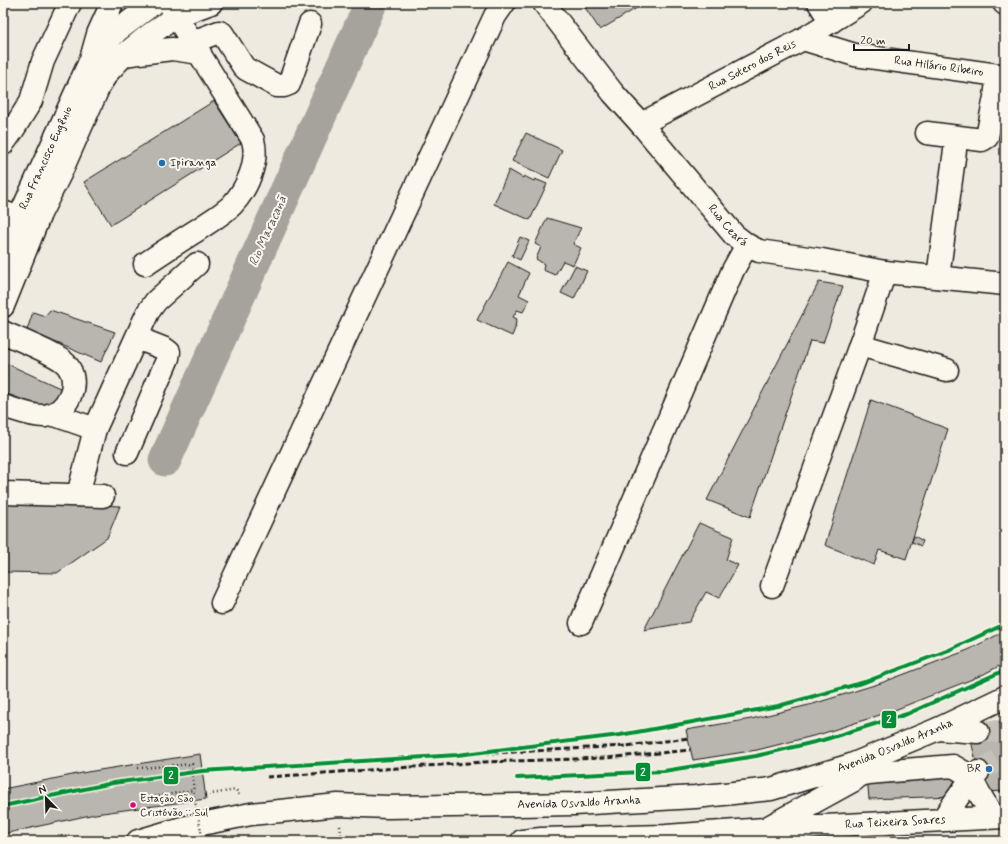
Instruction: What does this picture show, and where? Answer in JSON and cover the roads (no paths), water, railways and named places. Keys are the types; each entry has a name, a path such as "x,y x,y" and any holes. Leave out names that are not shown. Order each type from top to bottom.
{"main road":[{"path":"3,144 31,101 43,61 70,3"},
{"name":"Rua Francisco Eugênio","path":"3,258 11,215 91,59 98,34 112,3"},
{"name":"Rua Francisco Eugênio","path":"91,59 117,31 154,3"},
{"path":"36,336 21,332 3,305 40,214 60,174 95,93 108,72 124,55 145,38 173,10 212,3"},
{"path":"222,604 492,23 504,3"},
{"name":"Rua Ceará","path":"544,3 613,92 734,234 747,245 759,251 822,260 885,272 938,276 1005,284"},
{"path":"819,3 831,22"},
{"name":"Rua Sotero dos Reis","path":"641,124 803,40 860,3"},
{"path":"145,264 232,205 246,184 254,162 255,148 252,140 173,10"},
{"path":"91,59 196,47 219,32 222,33 243,66 277,86 284,86 289,84 310,24"},
{"name":"Rua Hilário Ribeiro","path":"803,40 855,55 1001,76"},
{"path":"927,133 982,140 987,137 1001,76"},
{"path":"938,276 955,150"},
{"path":"581,623 733,270 747,245"},
{"path":"78,495 95,429 148,312 156,301 197,264"},
{"path":"772,586 885,272"},
{"path":"3,332 56,357 66,364 72,374 72,388 69,398 62,407 52,414 44,416 34,415 3,406"},
{"path":"127,453 168,358 168,352 164,349 137,338"},
{"path":"860,345 947,370"},
{"path":"52,414 95,429"},
{"path":"3,493 103,496"},
{"name":"Avenida Osvaldo Aranha","path":"138,841 182,828 251,814 338,805 386,807 574,804 695,797 771,789 851,765 938,729 1005,697"},
{"path":"938,729 978,732"},
{"path":"766,830 854,780 860,775 868,773 953,766 975,771 999,817"},
{"path":"942,820 975,771"},
{"name":"Rua Teixeira Soares","path":"522,841 540,839 666,839 766,830 999,817"}],"waterway":[{"name":"Rio Maracanã","path":"165,460 371,3"}],"tunnel":[{"path":"978,732 999,731 1005,728"},
{"path":"978,772 998,760 1005,760"}],"railway":[{"path":"457,755 626,746 689,738"},
{"path":"267,777 484,762 606,758 690,750"}],"place":[{"name":"Ipiranga","path":"162,163"},
{"name":"BR","path":"989,769"},
{"name":"Estação São Cristóvão :: Sul","path":"133,805"}]}
